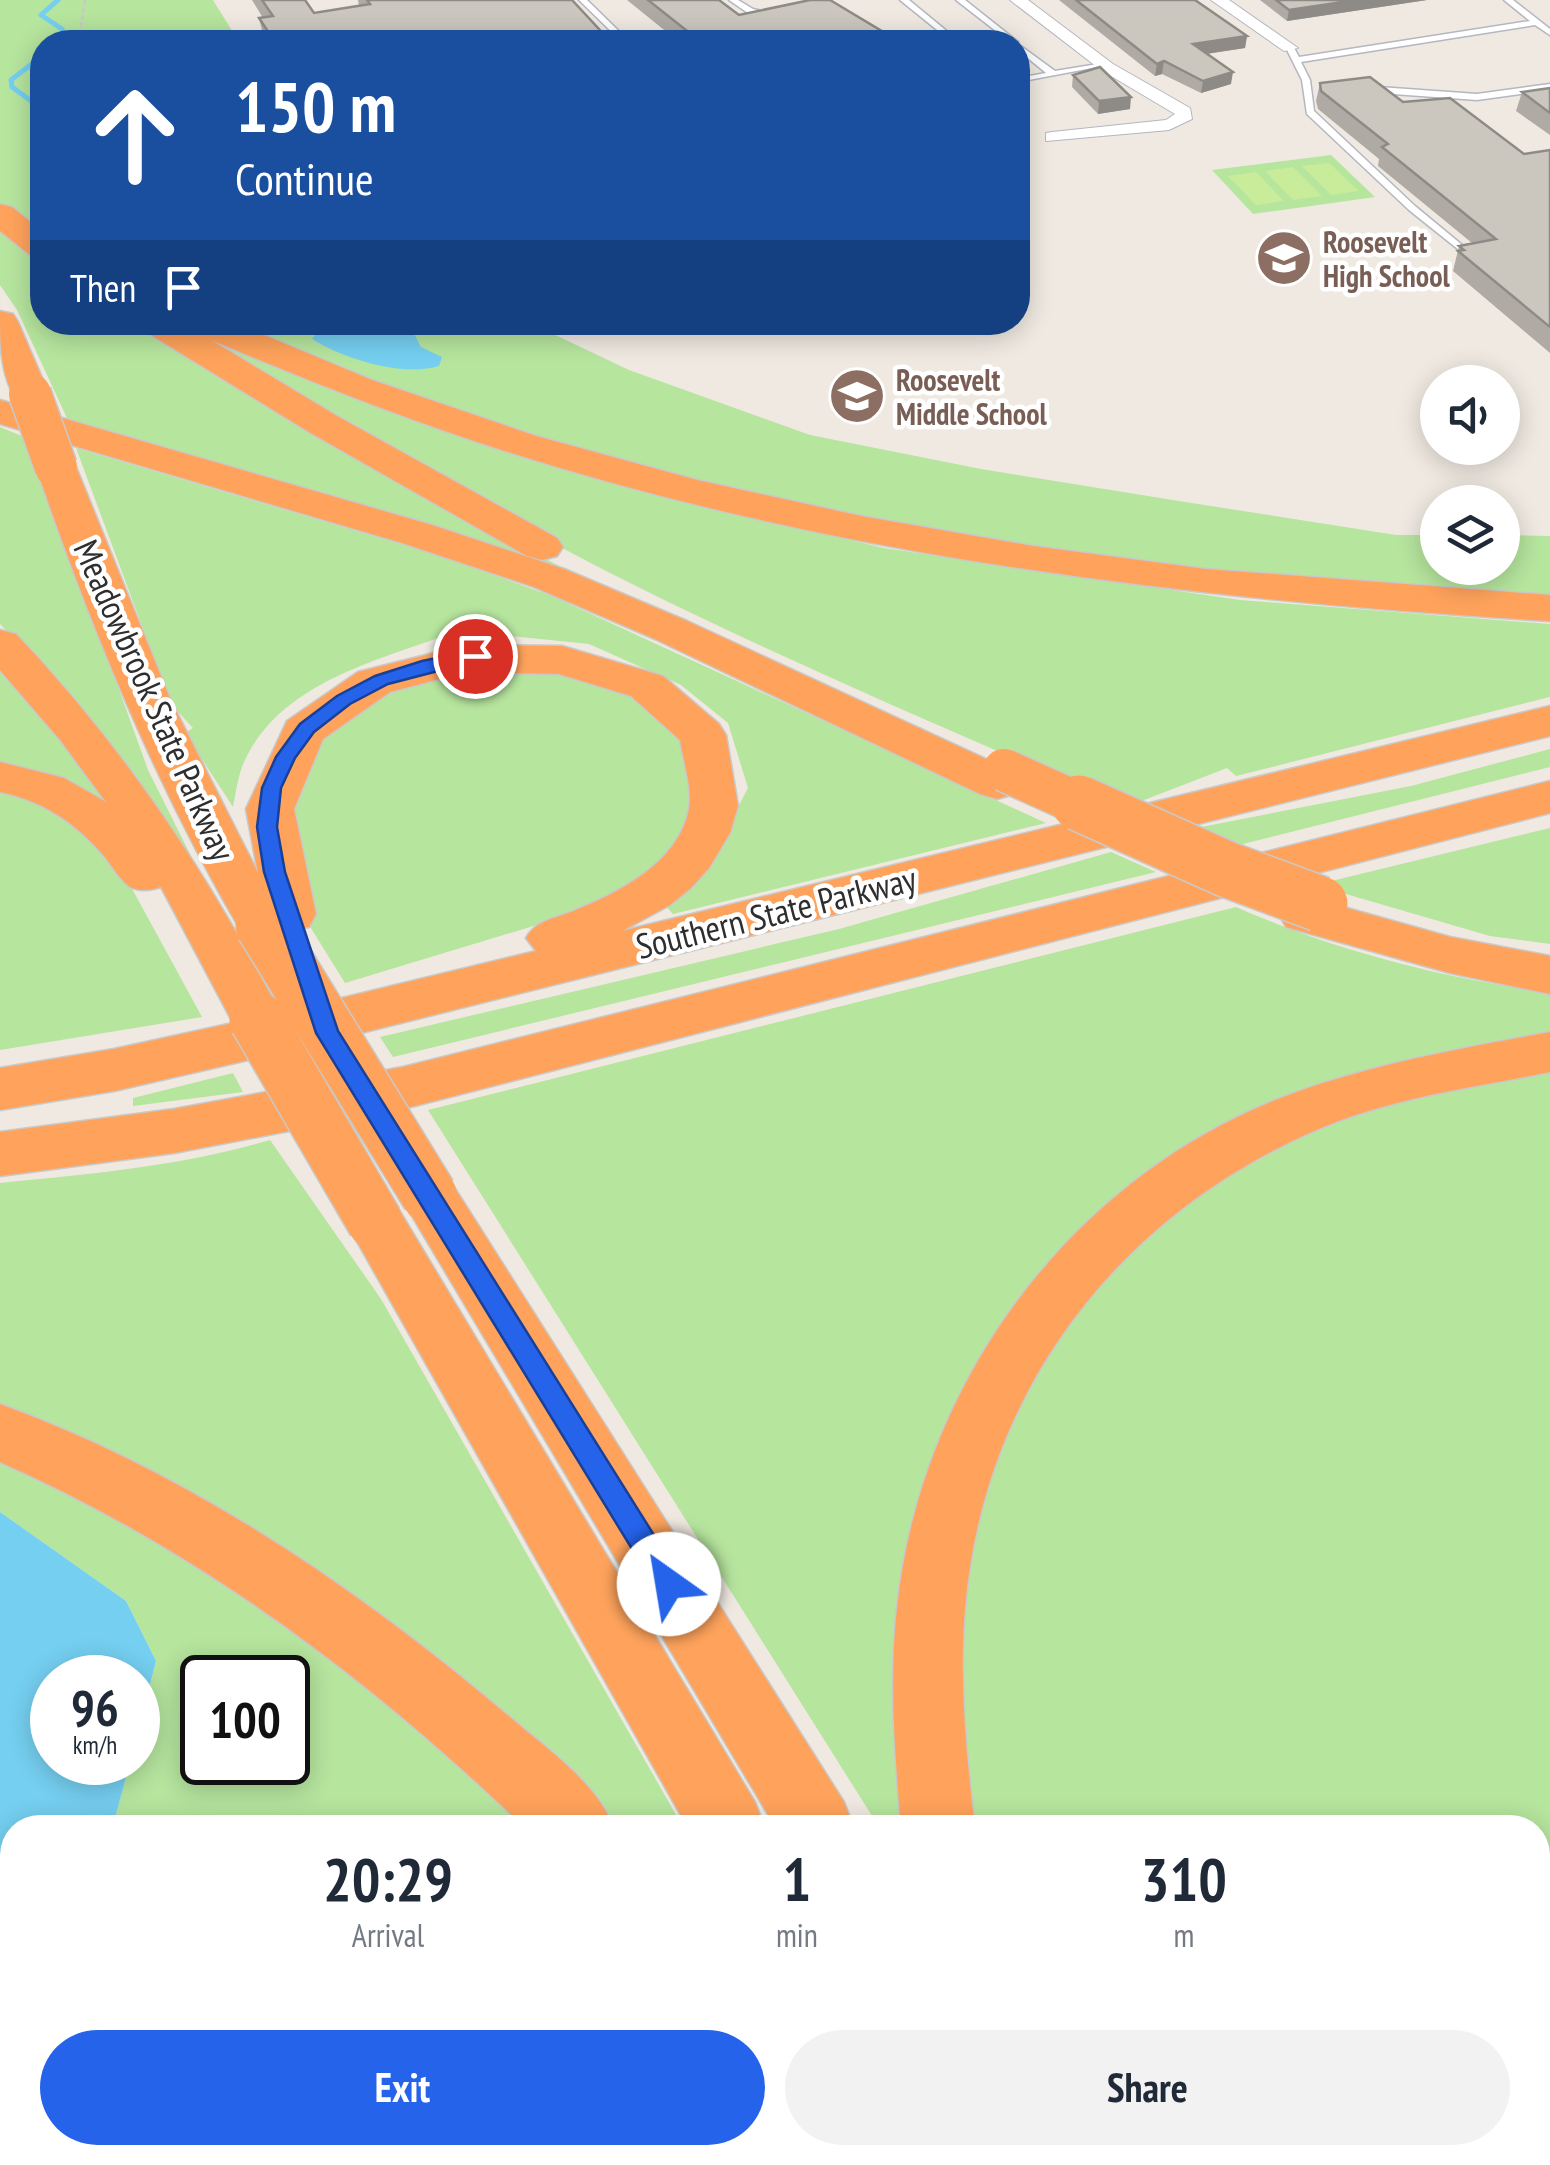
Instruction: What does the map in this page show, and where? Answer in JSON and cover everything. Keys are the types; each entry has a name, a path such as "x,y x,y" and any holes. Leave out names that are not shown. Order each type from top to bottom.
{"highway":[{"path":"0,213 30,231"},
{"path":"0,213 30,238"},
{"name":"Meadowbrook State Parkway","path":"0,322 15,403 56,467 146,698 209,830 258,927 328,1033 402,1208 722,1815"},
{"path":"177,335 336,432 572,563 1202,875 1450,955 1550,975"},
{"path":"231,335 351,385 505,438 691,489 810,516 1117,569 1328,594 1550,608"},
{"path":"15,403 549,578 1001,776"},
{"name":"Meadowbrook State Parkway","path":"0,643 83,734 125,788 203,910 258,927"},
{"path":"182,1056 549,939 633,906 682,866 706,831 716,796 715,765 710,750 690,721 659,695 614,673 570,660 523,653 475,656 381,680 343,700 307,728 276,772 267,827 274,872 258,927"},
{"name":"Southern State Parkway","path":"0,1089 182,1056 1550,722"},
{"path":"0,778 52,789 100,819 257,1019"},
{"path":"0,1154 205,1126 404,1088 1550,797"},
{"path":"1394,835 1550,814"},
{"path":"1311,909 1550,958"},
{"name":"Meadowbrook State Parkway","path":"258,927 257,1019 402,1208 809,1815"},
{"path":"937,1815 926,1700 929,1604 936,1558 975,1425 1016,1345 1043,1305 1080,1261 1134,1210 1193,1168 1260,1131 1361,1094 1550,1052"},
{"path":"0,1432 82,1469 162,1512 347,1630 496,1750 564,1815"}],"street":[{"path":"1018,0 1104,64 1184,112 1182,118 1169,125 1052,137"},
{"path":"1232,3 1294,54"}],"lane":[{"path":"583,0 614,30"},
{"path":"733,0 750,10 776,15"},
{"path":"904,0 941,30"},
{"path":"960,0 998,30"},
{"path":"1508,0 1550,33"},
{"path":"1464,251 1310,112 1306,80 1294,54 1535,23"},
{"path":"1030,55 1053,74"},
{"path":"1030,78 1104,64"},
{"path":"1352,89 1401,89 1477,97 1550,87"},
{"path":"1308,96 1323,94"}],"path":[{"path":"82,30 78,14 84,0"}],"green space":[{"path":"0,0 213,0 232,30 30,30 30,223 0,205"},
{"path":"1331,155 1375,197 1253,214 1212,170"},
{"path":"1329,163 1359,191 1331,195 1302,166"},
{"path":"1293,167 1322,196 1293,200 1265,171"},
{"path":"1256,172 1284,201 1256,205 1228,176"},
{"path":"0,224 30,245 30,335 164,335 375,463 580,578 72,429 17,310 0,285"},
{"path":"244,335 365,335 421,347 415,335 555,335 629,370 810,435 981,469 1396,535 1420,535 1420,585 1520,585 1520,535 1550,536 1550,601 1175,572 732,494 492,429"},
{"path":"213,337 638,489 884,548 1240,600 1550,624 1550,697 1236,776 1227,768 1126,807 817,671 579,557 416,467 204,341"},
{"path":"0,427 29,439 148,770 191,856 58,686 0,624"},
{"path":"76,448 441,556 552,596 1046,823 673,914 666,906 700,879 748,788 728,723 681,685 589,644 492,634 452,641 449,634 333,678 305,694 260,735 242,767 233,807 185,733 193,728 171,704"},
{"path":"506,662 570,672 652,703 694,748 702,785 685,839 636,881 563,917 345,983 296,904 289,763 341,710 421,675"},
{"path":"0,667 71,746 115,808 0,772"},
{"path":"1550,749 1550,767 1223,849 1181,831 1411,786"},
{"path":"0,790 11,790 76,818 112,852 202,1017 0,1050"},
{"path":"1550,828 1550,944 1490,936 1315,885"},
{"path":"1111,852 1156,872 393,1057 380,1037 839,929"},
{"path":"1236,907 1312,937 1390,961 1550,992 1550,1039 1188,1154 961,1403 916,1815 871,1815 428,1110"},
{"path":"1550,1065 1550,1815 956,1815 937,1678 972,1473 1101,1259 1231,1160 1357,1106"},
{"path":"233,1073 243,1092 133,1106 133,1098"},
{"path":"270,1140 381,1299 676,1815 580,1815 0,1416 0,1183 171,1163"},
{"path":"0,1455 196,1554 370,1689 521,1815 116,1815 124,1785 160,1785 160,1655 153,1655 126,1601 0,1512"}],"water":[{"path":"315,335 415,335 421,347 442,357 439,366 391,368 356,359 312,339"},
{"path":"0,1512 126,1601 153,1655 30,1655 30,1785 124,1785 116,1815 0,1815"}],"building":[{"path":"262,0 305,0 314,13 370,4 367,0 572,0 600,30 267,30 259,18 273,16"},
{"path":"648,0 719,0 739,15 810,0 830,0 880,30 686,30"},
{"path":"1076,0 1195,0 1247,36 1193,44 1233,72 1203,81 1164,61 1157,64"},
{"path":"1276,0 1356,0 1289,10"},
{"path":"1100,67 1131,97 1099,101 1073,75"},
{"path":"1370,77 1403,102 1450,98 1524,154 1550,150 1550,327 1458,251 1464,250 1459,246 1496,239 1382,147 1388,144 1321,91 1320,83"},
{"path":"1550,88 1550,113 1522,92"}],"waterway":[{"path":"58,0 41,15 62,30"},
{"path":"30,65 11,80 12,87 30,100"}],"place":[{"name":"Roosevelt High School","path":"1284,258"},
{"name":"Roosevelt Middle School","path":"857,396"}],"route":[{"path":"475,656 381,680 343,700 307,728 276,772 272,788 267,827 274,872 328,1033 669,1584"}]}
